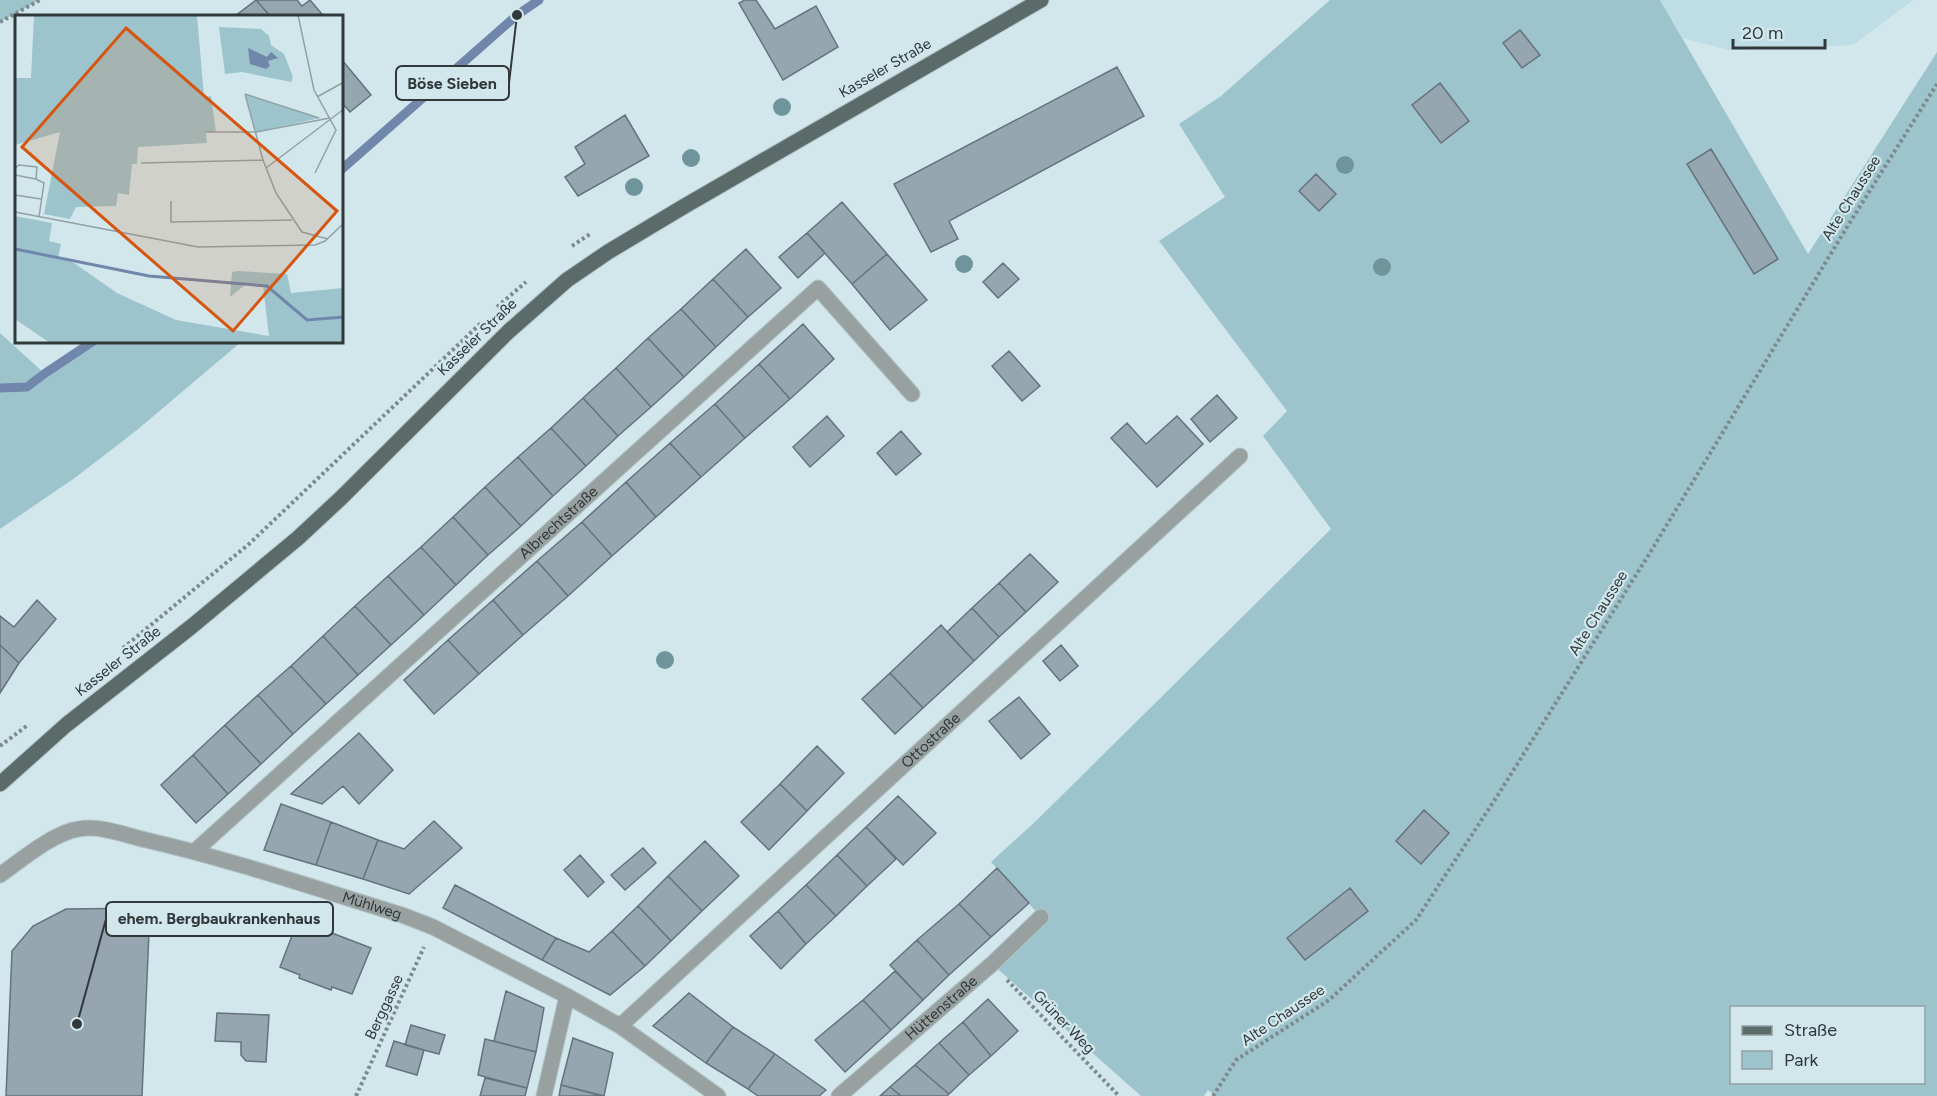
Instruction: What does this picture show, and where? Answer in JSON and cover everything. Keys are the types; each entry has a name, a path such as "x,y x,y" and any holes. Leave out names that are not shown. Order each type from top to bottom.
{"main road":[{"name":"Kasseler Straße","path":"0,784 51,737 198,621 298,538 524,316 567,280 683,207 1041,0"}],"street":[{"name":"Albrechtstraße","path":"195,851 818,288 912,394"},
{"name":"Ottostraße","path":"620,1026 1240,456"},
{"name":"Mühlweg","path":"0,875 44,844 81,828 104,830 195,851 402,915 433,927 620,1026 718,1096"},
{"name":"Hüttenstraße","path":"839,1096 992,964 1041,917"},
{"path":"544,1096 567,996"}],"path":[{"path":"0,22 40,0"},
{"name":"Alte Chaussee","path":"1213,1096 1236,1060 1329,1000 1416,920 1496,798 1635,576 1846,227 1937,84"},
{"name":"Berggasse","path":"356,1096 433,927"},
{"name":"Grüner Weg","path":"992,964 1119,1096"}],"shaded area":[{"path":"1660,0 1913,0 1853,45 1728,50 1683,38"}],"green space":[{"path":"0,0 40,0 0,22"},
{"path":"1330,0 1660,0 1808,254 1937,52 1937,1096 1215,1096 1208,1090 1204,1096 1141,1096 992,964 1041,917 991,862 1037,820 1331,529 1263,436 1287,411 1159,241 1225,197 1179,124 1221,96"},
{"path":"0,333 44,373 82,344 239,344 137,430 76,477 0,529"}],"building":[{"path":"256,0 297,0 302,6 310,0 322,14 320,15 269,15"},
{"path":"256,0 269,15 236,15"},
{"path":"745,0 756,0 775,29 816,6 838,47 783,80 739,3"},
{"path":"1520,30 1540,55 1522,68 1503,43"},
{"path":"344,62 371,95 350,112 344,105"},
{"path":"1117,67 1144,116 949,221 958,239 931,252 894,184"},
{"path":"1440,83 1469,121 1441,143 1412,105"},
{"path":"625,115 649,156 578,196 565,177 585,164 575,147"},
{"path":"1711,149 1778,259 1754,274 1687,164"},
{"path":"1316,174 1336,194 1319,211 1299,191"},
{"path":"842,202 887,254 852,284 807,233"},
{"path":"807,233 825,253 798,278 779,257"},
{"path":"746,249 781,288 748,317 713,279"},
{"path":"887,254 927,300 890,330 852,284"},
{"path":"1003,263 1019,279 998,298 983,282"},
{"path":"713,279 748,317 716,347 681,309"},
{"path":"681,309 716,347 684,377 648,338"},
{"path":"803,324 834,359 790,399 759,364"},
{"path":"648,338 684,377 651,407 616,368"},
{"path":"1009,351 1040,386 1022,401 992,366"},
{"path":"759,364 790,399 745,438 715,404"},
{"path":"616,368 651,407 618,436 583,398"},
{"path":"1217,395 1237,418 1210,442 1191,419"},
{"path":"583,398 618,436 586,466 551,428"},
{"path":"715,404 745,438 701,477 670,443"},
{"path":"827,416 844,436 810,467 793,447"},
{"path":"1177,416 1203,444 1157,487 1111,438 1127,423 1146,444"},
{"path":"551,428 586,466 553,496 518,457"},
{"path":"901,431 921,454 896,475 877,453"},
{"path":"670,443 701,477 656,517 626,482"},
{"path":"518,457 553,496 521,526 485,487"},
{"path":"626,482 656,517 612,556 582,522"},
{"path":"485,487 521,526 488,555 453,517"},
{"path":"453,517 488,555 456,585 421,547"},
{"path":"582,522 612,556 568,596 537,561"},
{"path":"421,547 456,585 424,615 388,576"},
{"path":"1030,554 1058,582 1026,612 999,583"},
{"path":"537,561 568,596 523,635 493,600"},
{"path":"388,576 424,615 391,645 355,606"},
{"path":"999,583 1026,612 999,637 972,608"},
{"path":"37,600 56,619 19,663 0,645 0,616 14,627"},
{"path":"493,600 523,635 479,674 448,640"},
{"path":"355,606 391,645 358,675 323,636"},
{"path":"972,608 999,637 974,661 947,632"},
{"path":"941,625 974,661 923,708 890,673"},
{"path":"323,636 358,675 326,704 291,666"},
{"path":"448,640 479,674 434,714 404,680"},
{"path":"0,645 19,663 0,693"},
{"path":"1061,645 1078,666 1060,681 1043,661"},
{"path":"291,666 326,704 293,734 258,695"},
{"path":"890,673 923,708 895,734 862,699"},
{"path":"258,695 293,734 261,764 225,725"},
{"path":"1019,697 1050,734 1021,759 989,721"},
{"path":"225,725 261,764 228,794 193,755"},
{"path":"359,733 393,770 359,804 343,786 322,804 291,794"},
{"path":"817,746 844,773 807,811 780,784"},
{"path":"193,755 228,794 196,823 161,785"},
{"path":"780,784 807,811 769,850 741,822"},
{"path":"898,796 936,833 903,865 866,827"},
{"path":"281,804 331,822 316,865 264,850"},
{"path":"1424,810 1449,833 1421,864 1396,841"},
{"path":"434,821 462,848 409,894 363,879 378,840 404,849"},
{"path":"331,822 378,840 363,879 316,865"},
{"path":"866,827 896,859 867,886 837,855"},
{"path":"705,841 739,876 702,911 668,876"},
{"path":"643,848 656,863 625,890 611,875"},
{"path":"580,855 604,882 588,897 564,870"},
{"path":"837,855 867,886 836,916 806,885"},
{"path":"997,868 1029,903 991,937 959,904"},
{"path":"668,876 702,911 671,941 638,906"},
{"path":"455,885 556,938 542,960 443,908"},
{"path":"806,885 836,916 806,944 778,911"},
{"path":"1350,888 1368,911 1305,960 1287,938"},
{"path":"959,904 991,937 949,975 917,940"},
{"path":"638,906 671,941 645,966 612,931"},
{"path":"150,908 142,1096 6,1096 12,951 33,926 66,909"},
{"path":"778,911 806,944 781,969 750,936"},
{"path":"298,920 371,948 352,994 332,987 331,990 299,978 300,975 280,967"},
{"path":"612,931 645,966 610,995 542,960 556,938 589,952"},
{"path":"917,940 949,975 923,1000 890,965"},
{"path":"895,971 923,1000 891,1030 863,1000"},
{"path":"506,991 544,1008 536,1052 494,1041"},
{"path":"689,993 733,1027 706,1063 653,1026"},
{"path":"988,999 1018,1031 991,1056 963,1022"},
{"path":"863,1000 891,1030 845,1072 815,1040"},
{"path":"217,1013 269,1015 266,1062 246,1061 241,1055 241,1042 215,1041"},
{"path":"963,1022 991,1056 969,1075 939,1043"},
{"path":"411,1025 445,1035 439,1054 405,1045"},
{"path":"733,1027 775,1054 748,1089 706,1063"},
{"path":"573,1038 613,1053 604,1096 561,1085"},
{"path":"485,1039 536,1052 527,1088 478,1075"},
{"path":"394,1041 424,1050 417,1075 386,1066"},
{"path":"939,1043 969,1075 949,1094 915,1065"},
{"path":"775,1054 826,1090 819,1096 758,1096 748,1089"},
{"path":"915,1065 949,1094 947,1096 901,1096 890,1087"},
{"path":"485,1078 527,1088 525,1096 480,1096"},
{"path":"561,1085 602,1096 559,1096"},
{"path":"890,1087 901,1096 880,1096"}],"waterway":[{"path":"344,167 517,15 539,0"},
{"path":"0,388 27,387 89,344"}],"place":[{"name":"Böse Sieben","path":"517,15"},
{"name":"ehem. Bergbaukrankenhaus","path":"77,1024"}]}
